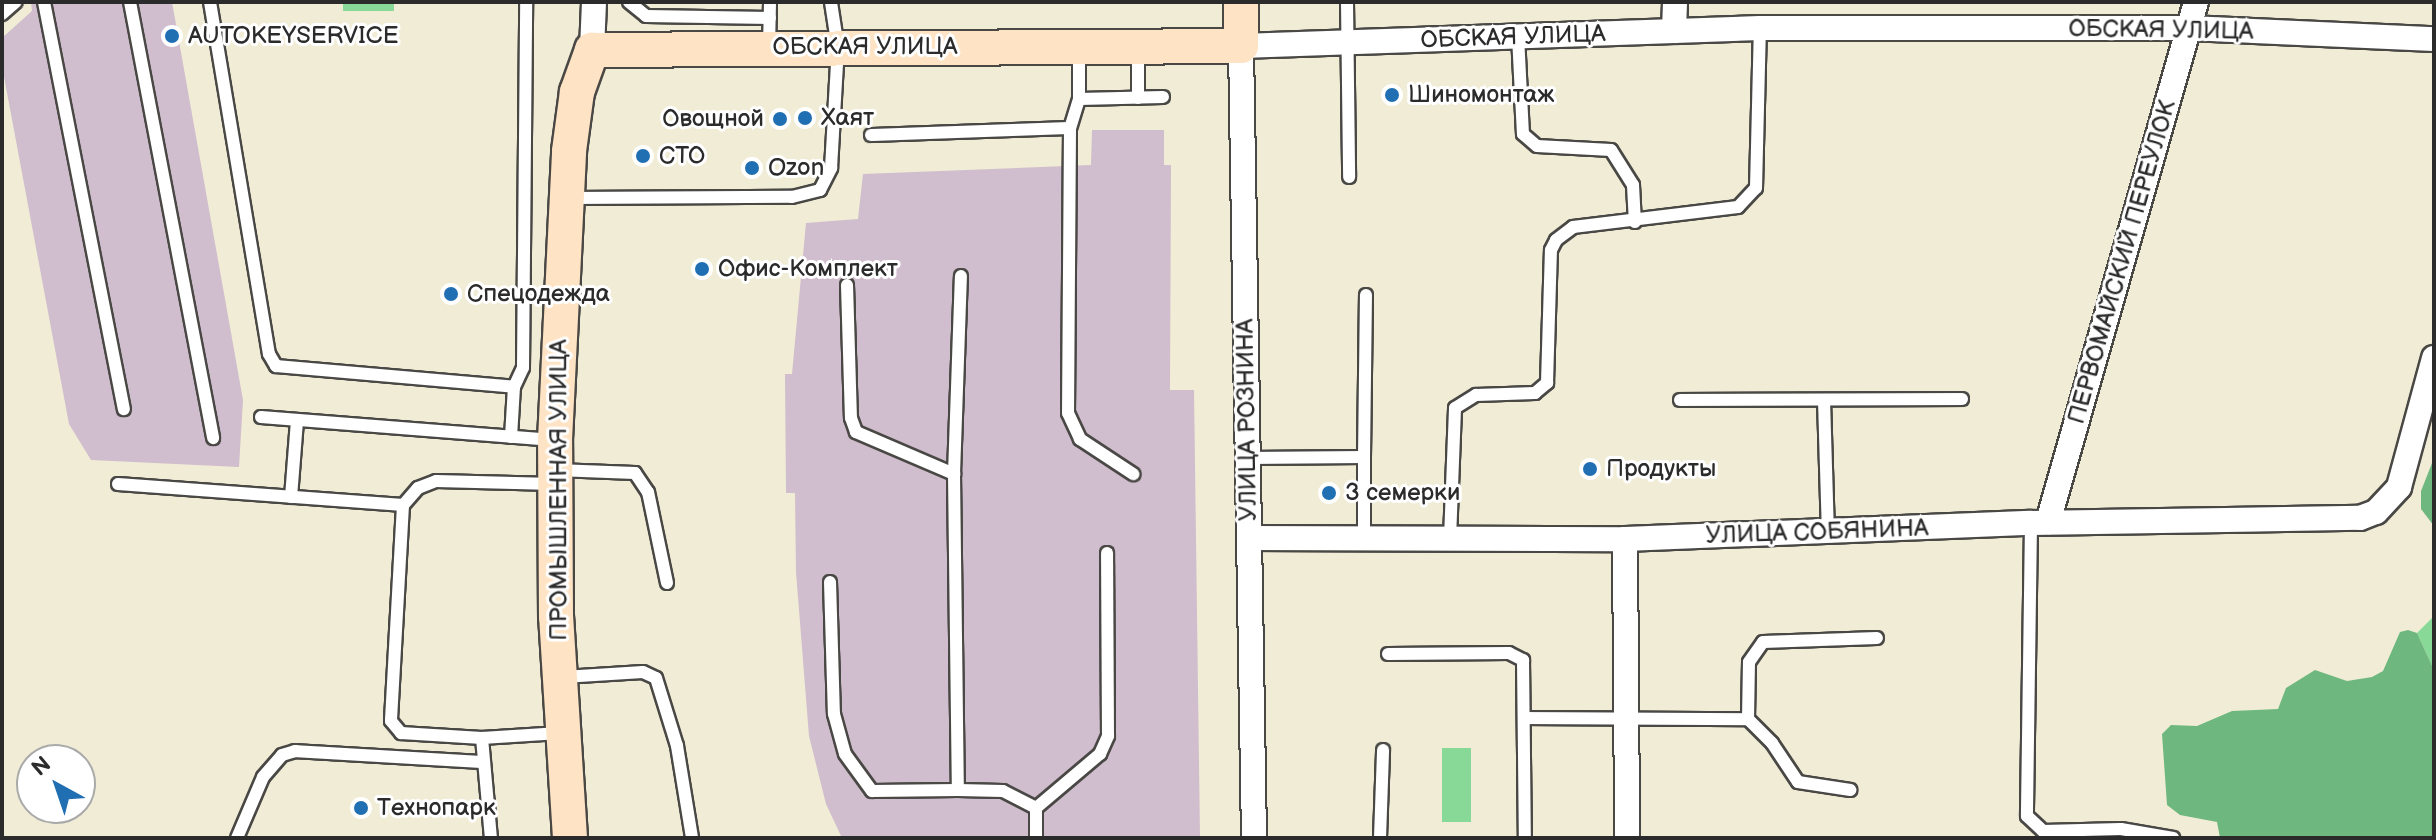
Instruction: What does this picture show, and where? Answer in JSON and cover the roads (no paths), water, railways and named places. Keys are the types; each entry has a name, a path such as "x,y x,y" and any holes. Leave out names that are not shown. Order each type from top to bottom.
{"main road":[{"name":"УЛИЦА РОЗНИНА","path":"1241,2 1241,46"},
{"name":"ОБСКАЯ УЛИЦА","path":"592,50 734,33 769,33 838,48 1241,46"},
{"name":"ПРОМЫШЛЕННАЯ УЛИЦА","path":"570,838 560,677 554,464 566,198 574,111 592,50"}],"street":[{"name":"ПРОМЫШЛЕННАЯ УЛИЦА","path":"592,50 594,2"},
{"path":"1674,31 1675,2"},
{"name":"ПЕРВОМАЙСКИЙ ПЕРЕУЛОК","path":"2040,522 2196,2"},
{"name":"ОБСКАЯ УЛИЦА","path":"1241,46 1760,28 2189,28 2434,39"},
{"name":"УЛИЦА РОЗНИНА","path":"1241,46 1254,838"},
{"name":"УЛИЦА СОБЯНИНА","path":"1249,538 1625,539 2040,522 2360,518 2382,507 2405,473 2434,358"},
{"path":"1625,539 1627,838"}],"lane":[{"path":"2,14 16,2"},
{"path":"44,2 124,409"},
{"path":"130,2 213,438"},
{"path":"210,2 269,354 276,366 514,387"},
{"path":"511,437 514,387 523,368 526,2"},
{"path":"629,2 646,16 734,33"},
{"path":"769,33 770,2"},
{"path":"566,198 792,197 820,190 831,168 838,48 831,2"},
{"path":"1347,2 1349,177"},
{"path":"1450,539 1455,408 1476,395 1542,390 1549,374 1551,250 1556,240 1573,227 1725,210 1749,198 1759,171 1760,28"},
{"path":"1518,36 1523,134 1537,146 1611,150 1633,185 1635,222"},
{"path":"1079,45 1079,99 1070,128 1070,424 1080,439 1133,474"},
{"path":"1138,45 1138,98"},
{"path":"1079,99 1163,97"},
{"path":"871,135 1070,128"},
{"path":"958,790 954,474 961,276"},
{"path":"847,285 851,418 856,432 954,474"},
{"path":"1364,539 1366,295"},
{"path":"1680,400 1962,399"},
{"path":"1824,400 1828,532"},
{"path":"261,417 511,437 554,464"},
{"path":"291,497 297,420"},
{"path":"1247,458 1364,457"},
{"path":"563,733 482,738 393,729 403,505 418,488 436,481 554,464 635,473 648,492 667,583"},
{"path":"118,484 403,505"},
{"path":"2040,522 2027,816 2043,831 2121,829 2173,838"},
{"path":"1036,838 1036,808 1100,754 1108,736 1107,553"},
{"path":"830,582 834,714 845,754 872,791 1003,791 1036,808"},
{"path":"1748,719 1749,662 1763,642 1877,638"},
{"path":"1388,654 1517,656 1525,668 1525,838"},
{"path":"560,677 643,672 656,678 677,746 692,838"},
{"path":"1526,718 1748,719 1772,743 1798,782 1850,790"},
{"path":"482,738 480,762 491,838"},
{"path":"1380,838 1383,750"},
{"path":"237,838 263,777 282,755 295,751 480,762"}],"place":[{"name":"AUTOKEYSERVICE","path":"172,36"},
{"name":"Шиномонтаж","path":"1392,95"},
{"name":"Хаят","path":"805,118"},
{"name":"Овощной","path":"780,119"},
{"name":"СТО","path":"643,156"},
{"name":"Ozon","path":"752,168"},
{"name":"Офис-Комплект","path":"702,269"},
{"name":"Спецодежда","path":"451,294"},
{"name":"Продукты","path":"1590,469"},
{"name":"3 семерки","path":"1329,493"},
{"name":"Технопарк","path":"361,808"}]}
